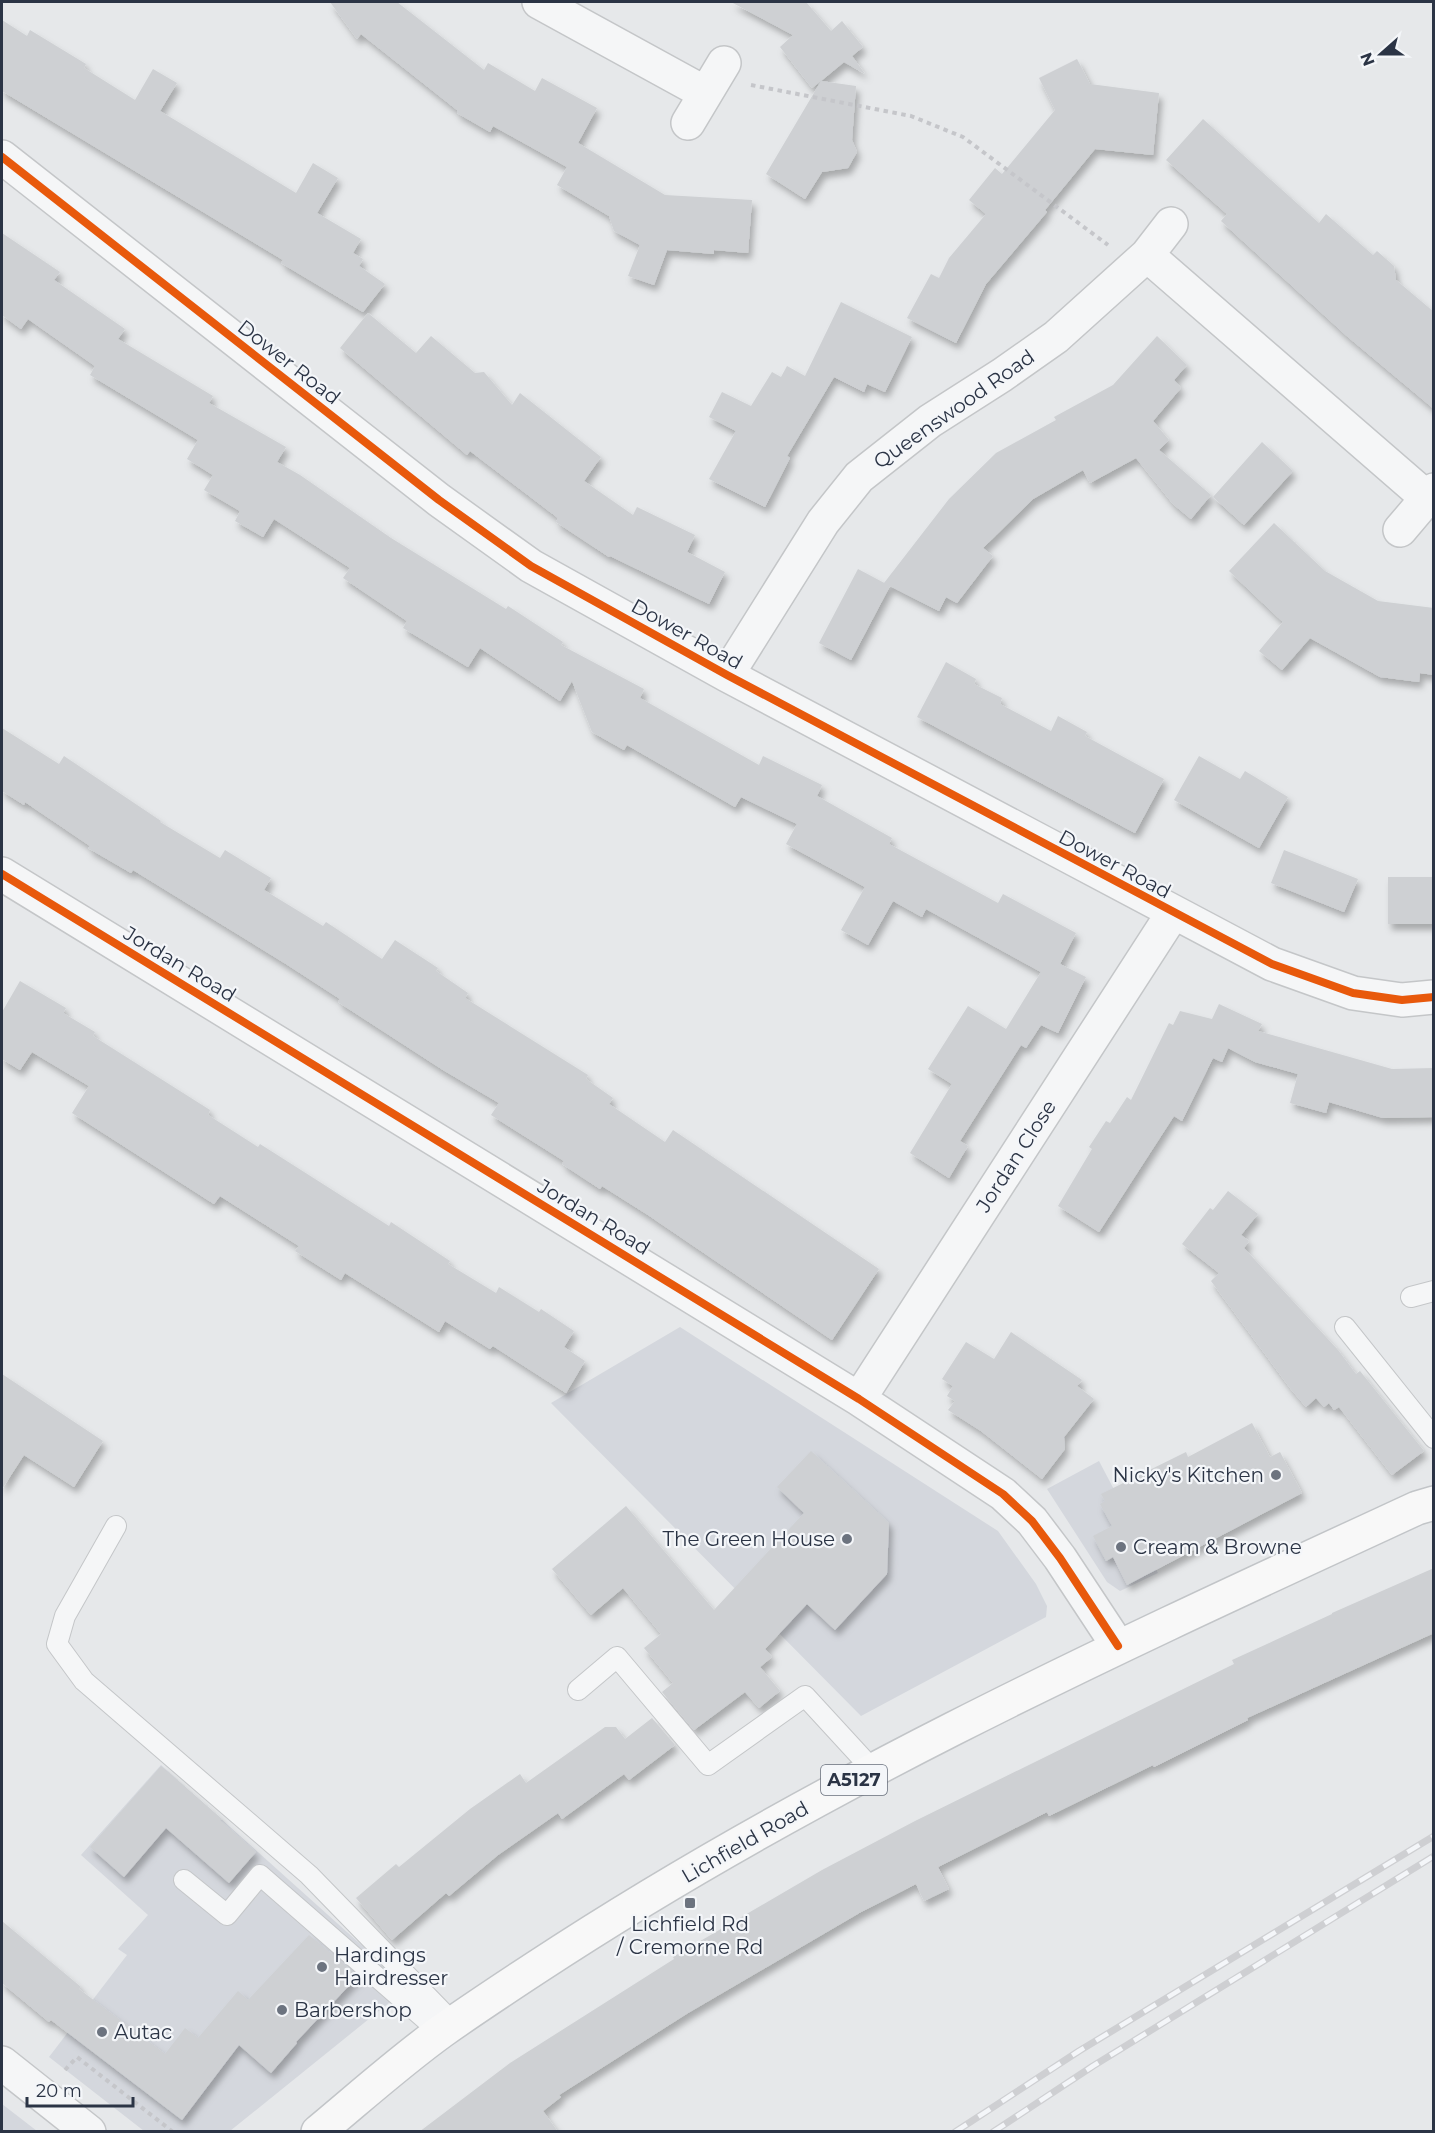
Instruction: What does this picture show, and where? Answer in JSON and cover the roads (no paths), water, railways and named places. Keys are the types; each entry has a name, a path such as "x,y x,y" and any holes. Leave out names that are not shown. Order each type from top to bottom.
{"main road":[{"name":"Lichfield Road","path":"318,2132 446,2028 594,1930 742,1841 927,1740 1118,1646 1417,1508 1434,1503"}],"street":[{"path":"538,2 714,78 688,123"},
{"name":"Dower Road","path":"2,157 439,500 531,566 727,675 1272,964 1353,993 1402,1000 1434,997"},
{"name":"Queenswood Road","path":"727,675 823,522 859,477 930,421 1056,337 1141,260 1172,224"},
{"path":"1141,260 1430,494 1400,530"},
{"name":"Jordan Road","path":"2,874 859,1399 1003,1494 1032,1521 1060,1558 1118,1646"},
{"name":"Jordan Close","path":"859,1399 1173,913"},
{"path":"2,2063 88,2132"}],"lane":[{"path":"1411,1297 1434,1291"},
{"path":"1345,1327 1434,1438"},
{"path":"116,1526 65,1616 57,1644 84,1681 309,1875 446,2028"},
{"path":"578,1690 617,1657 708,1765 805,1696 873,1770"},
{"path":"184,1880 227,1915 260,1875 446,2028"}],"railway":[{"path":"955,2132 1079,2051 1434,1836"},
{"path":"993,2132 1093,2066 1434,1856"}],"place":[{"name":"Nicky's Kitchen","path":"1276,1475"},
{"name":"The Green House","path":"847,1539"},
{"name":"Cream & Browne","path":"1121,1547"},
{"name":"Lichfield Rd / Cremorne Rd","path":"690,1903"},
{"name":"Hardings Hairdresser","path":"322,1967"},
{"name":"Barbershop","path":"282,2010"},
{"name":"Autac","path":"102,2032"}]}
